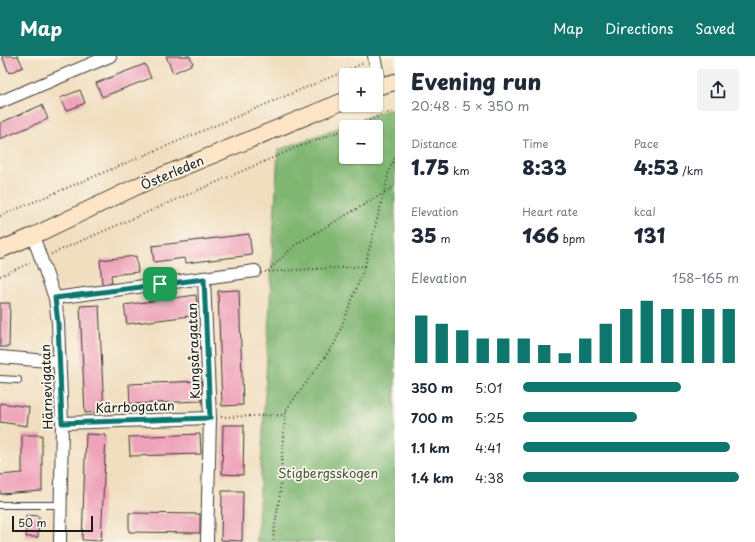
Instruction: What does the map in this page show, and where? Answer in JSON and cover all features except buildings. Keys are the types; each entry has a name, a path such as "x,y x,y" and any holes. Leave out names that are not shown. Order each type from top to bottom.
{"main road":[{"name":"Österleden","path":"0,250 33,236 142,184 339,103"}],"street":[{"path":"0,102 110,56"},
{"path":"374,58 384,85"},
{"name":"Härnevigatan","path":"33,236 55,298 60,362 62,423 60,542"},
{"path":"55,298 261,272"},
{"name":"Kungsåragatan","path":"204,279 210,418 208,542"},
{"path":"0,357 60,362"},
{"name":"Kärrbogatan","path":"62,423 210,418"}],"lane":[{"path":"0,379 18,380"},
{"path":"0,505 60,505"}],"path":[{"path":"0,216 374,58"},
{"path":"368,120 388,112 395,111"},
{"path":"0,276 293,149 339,132"},
{"path":"274,542 273,538 280,494 286,410 335,343 365,266 389,171 395,158"},
{"path":"261,272 295,245 395,186"},
{"path":"261,272 365,266"},
{"path":"210,418 286,415"}],"green space":[{"name":"Stigbergsskogen","path":"395,107 395,542 257,542 278,150 339,128 339,164 383,164 383,120 360,120"}],"route":[{"path":"204,279 210,418 62,423 58,323 55,298 160,284 204,279"}]}
